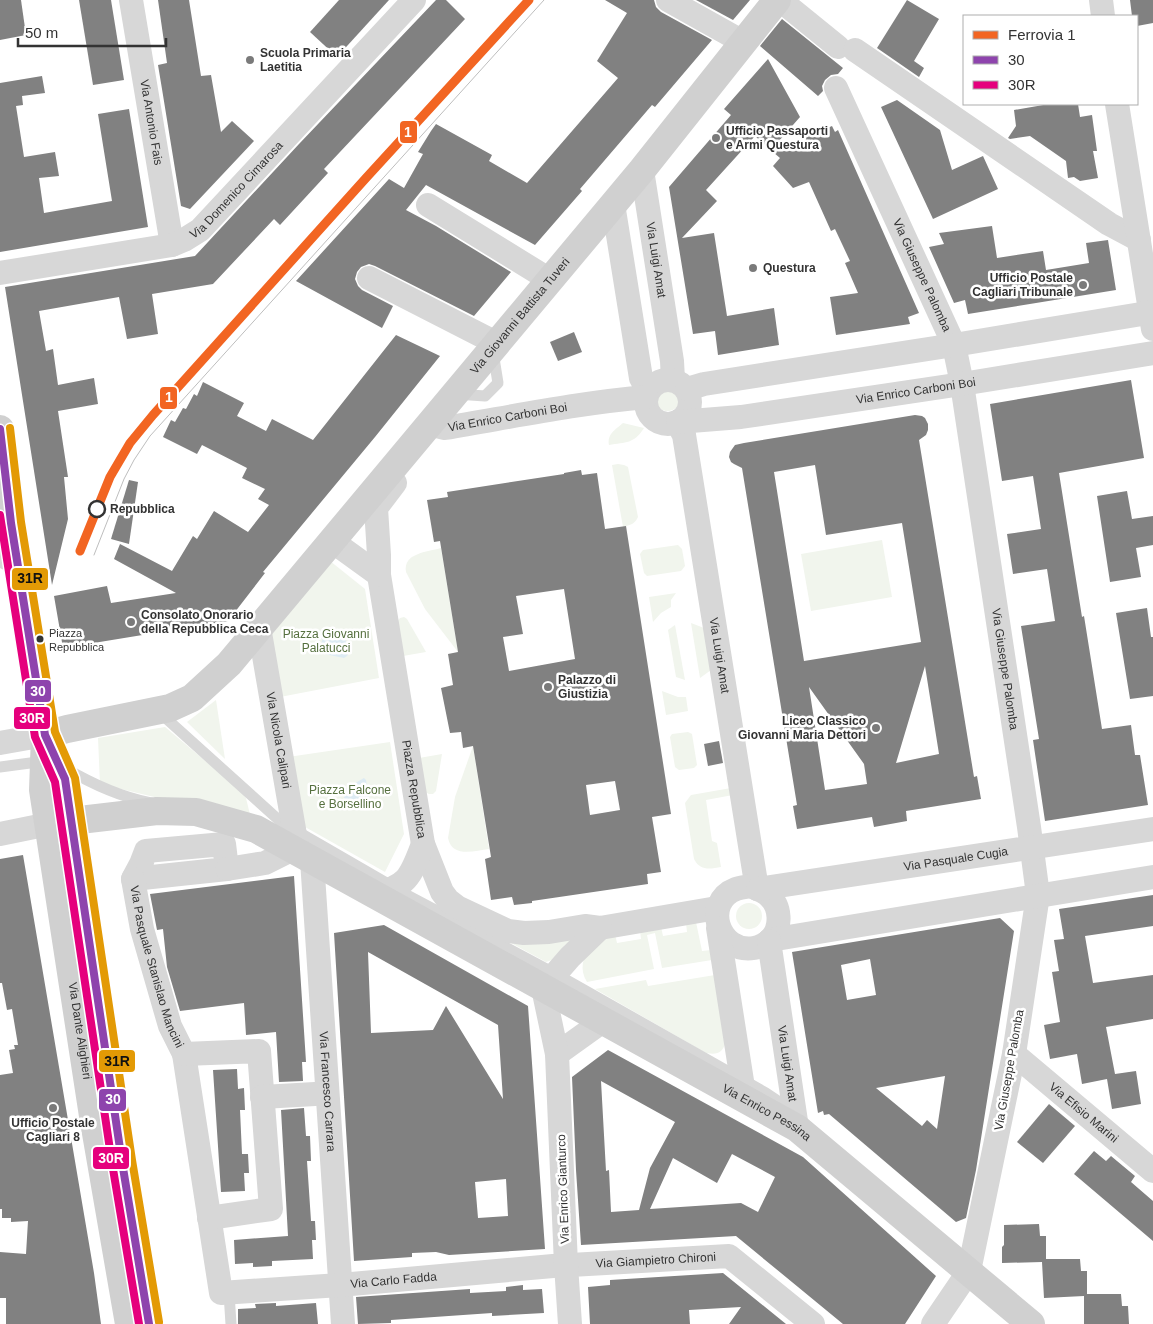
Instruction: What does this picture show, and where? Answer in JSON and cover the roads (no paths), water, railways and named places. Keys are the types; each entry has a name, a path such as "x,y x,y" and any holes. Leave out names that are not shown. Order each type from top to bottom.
{"street":[{"name":"Via Antonio Fais","path":"131,0 172,245"},
{"name":"Via Domenico Cimarosa","path":"0,273 172,245 200,230 414,0"},
{"path":"668,0 743,42"},
{"path":"778,0 847,49 1109,224 1139,240"},
{"name":"Via Giovanni Battista Tuveri","path":"259,627 332,541 437,426 454,394 642,170 778,0"},
{"path":"1101,0 1103,15"},
{"name":"Via Giuseppe Palomba","path":"836,88 954,345 962,384 1038,895 1014,1054 970,1266"},
{"path":"1117,105 1152,318"},
{"name":"Via Luigi Amat","path":"642,170 672,361 680,384"},
{"path":"613,204 641,378 647,394"},
{"path":"428,205 550,280"},
{"path":"369,278 494,346"},
{"name":"Via Enrico Carboni Boi","path":"1152,318 954,345 711,382 680,384 666,379 652,385 647,394 645,404 655,421 666,424 740,417 1153,353"},
{"path":"678,422 684,417 690,404 690,396 680,384"},
{"name":"Via Enrico Carboni Boi","path":"437,426 647,394"},
{"name":"Via Luigi Amat","path":"678,422 684,435 758,889 774,901 778,912 779,921 770,940 801,1121"},
{"name":"Piazza Repubblica","path":"437,426 436,432 422,446 376,508 379,555 378,574 423,844 442,892 448,900 457,907 483,920 508,931 524,933 549,932 585,926 600,928"},
{"name":"Via Dante Alighieri","path":"0,430 5,532"},
{"name":"Via Dante Alighieri","path":"0,484 5,532 42,752 43,790 54,824 120,1152 149,1324"},
{"path":"332,541 378,574"},
{"path":"0,742 42,752 66,729 170,708 192,698 229,664 259,627"},
{"name":"Via Nicola Calipari","path":"259,627 299,848"},
{"path":"0,834 54,824 157,811 207,815 256,829 299,848 385,891 406,880 423,844"},
{"path":"207,815 224,844 227,869"},
{"name":"Via Dante Alighieri","path":"54,824 93,1116 129,1324"},
{"name":"Via Pasquale Cugia","path":"758,889 1153,829"},
{"path":"133,878 142,864 146,851 224,844"},
{"path":"133,878 227,869 266,863 299,848"},
{"name":"Via Francesco Carrara","path":"299,848 343,1324"},
{"path":"717,916 723,937 733,945 746,949 760,947 770,940 1153,877"},
{"name":"Via Pasquale Stanislao Mancini","path":"133,878 142,930 170,1026 184,1054 209,1218 225,1293"},
{"path":"744,1090 717,916 726,895 734,889 751,886 758,889"},
{"name":"Via Enrico Pessina","path":"385,891 472,949 550,981 603,1021 744,1090 801,1121 1035,1321"},
{"path":"550,981 570,957 600,928 717,916"},
{"name":"Via Enrico Gianturco","path":"550,981 557,1054 570,1324"},
{"path":"557,1054 603,1021"},
{"name":"Via Pasquale Stanislao Mancini","path":"184,1054 259,1051 271,1209 209,1218"},
{"name":"Via Efisio Marini","path":"1014,1054 1153,1171"},
{"path":"262,1098 315,1094"},
{"name":"Via Giampietro Chironi","path":"566,1265 729,1256 813,1324"},
{"name":"Via Carlo Fadda","path":"225,1293 566,1265"},
{"path":"933,1324 970,1266"}],"lane":[{"path":"158,711 281,822 299,848"},
{"path":"0,767 42,752 96,785 114,792 142,801 207,815"},
{"path":"54,824 46,862 120,1324"},
{"path":"385,891 744,1090"},
{"path":"927,1222 970,1266"},
{"path":"225,1293 231,1324"}],"tram line":[{"path":"94,555 124,479 150,436 544,0"}],"rail line":[{"name":"1","path":"80,551 110,477 130,443 366,178 529,0"}],"place":[{"name":"Scuola Primaria Laetitia","path":"250,60"},
{"name":"Ufficio Passaporti e Armi Questura","path":"716,138"},
{"name":"Questura","path":"753,268"},
{"name":"Ufficio Postale Cagliari Tribunale","path":"1083,285"},
{"name":"Repubblica","path":"97,509"},
{"name":"Consolato Onorario della Repubblica Ceca","path":"131,622"},
{"name":"Piazza Repubblica","path":"40,639"},
{"name":"Palazzo di Giustizia","path":"548,687"},
{"name":"Liceo Classico Giovanni Maria Dettori","path":"876,728"},
{"name":"Ufficio Postale Cagliari 8","path":"53,1108"}],"park label":[{"name":"Piazza Giovanni Palatucci","path":"326,641"},
{"name":"Piazza Falcone e Borsellino","path":"350,797"}]}
